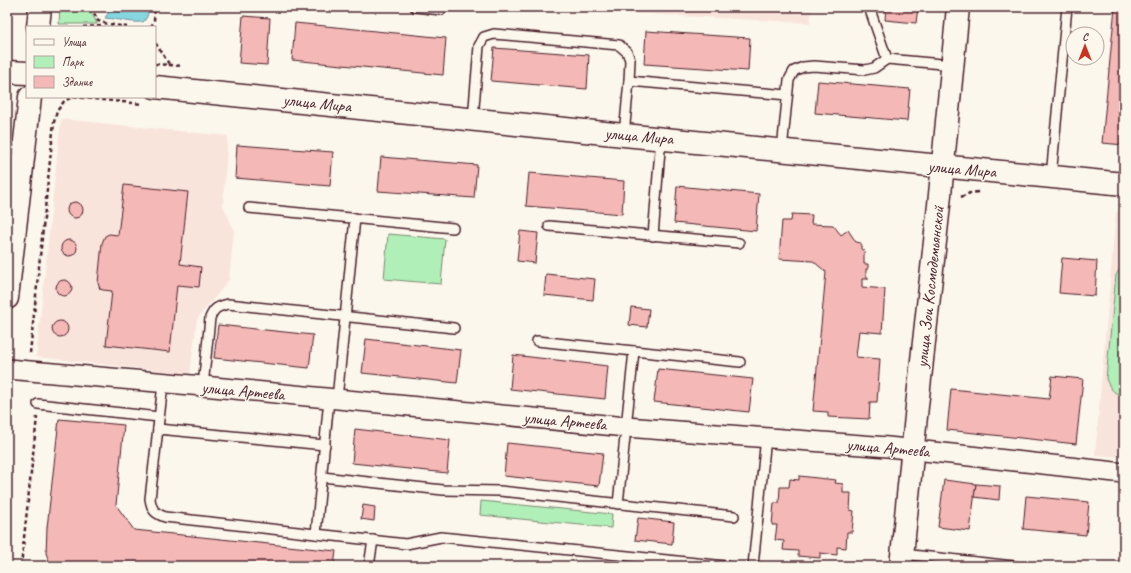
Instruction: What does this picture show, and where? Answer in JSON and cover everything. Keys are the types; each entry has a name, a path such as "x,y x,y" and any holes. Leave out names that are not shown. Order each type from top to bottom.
{"street":[{"path":"38,26 40,7"},
{"name":"улица Зои Космодемьянской","path":"901,560 943,167 958,7"},
{"path":"7,72 26,73"},
{"name":"улица Мира","path":"156,96 473,119 1124,184"},
{"path":"8,287 30,98"},
{"name":"улица Артеева","path":"7,369 163,384 203,386 626,427 766,437 912,450 1124,473"}],"lane":[{"path":"415,7 441,10"},
{"path":"869,7 887,59"},
{"path":"1051,177 1067,7"},
{"path":"473,119 478,46 484,37 494,34 618,45 627,52 630,60 624,135"},
{"path":"782,150 789,80 794,71 803,67 814,66 865,70 874,68 887,59 952,65"},
{"path":"629,81 787,95"},
{"path":"653,236 661,138"},
{"path":"249,208 454,228"},
{"path":"316,534 325,445 345,316 356,218"},
{"path":"549,226 653,236 739,242"},
{"path":"203,386 210,318 213,311 219,306 228,304 454,328"},
{"path":"537,341 740,362"},
{"path":"618,504 634,352"},
{"path":"163,384 150,499 151,507 156,514 165,517 406,544 441,537 726,566"},
{"path":"38,404 159,417"},
{"path":"158,429 325,445"},
{"path":"753,566 766,437"},
{"path":"322,477 443,490 500,491 734,516"},
{"path":"369,566 373,540"},
{"path":"901,560 1009,566"}],"path":[{"path":"91,7 98,21 121,26"},
{"path":"152,26 154,21 155,7"},
{"path":"101,26 102,22"},
{"path":"156,44 170,65"},
{"path":"156,64 182,66"},
{"path":"41,373 42,363 30,358 54,122 56,111 65,100 72,98"},
{"path":"956,200 964,195 980,192"},
{"path":"21,566 38,404"}],"shaded area":[{"path":"516,7 812,7 810,23"},
{"path":"61,119 228,136 223,205 234,230 229,280 197,319 190,374 36,357"},
{"path":"1116,212 1124,213 1124,457 1095,455"}],"green space":[{"path":"60,7 89,7 90,12 97,24 59,24"},
{"path":"388,234 445,239 441,284 384,279"},
{"path":"1124,266 1124,396 1117,394 1112,390 1106,379 1116,275 1121,267"},
{"path":"481,501 612,514 611,528 480,515"}],"water":[{"path":"112,7 146,7 148,15 143,22 105,18"}],"building":[{"path":"886,7 918,7 916,23 885,20"},
{"path":"1115,7 1124,7 1124,145 1102,143"},
{"path":"243,16 270,18 267,65 239,63"},
{"path":"295,23 446,38 443,75 292,60"},
{"path":"646,31 750,38 748,71 644,64"},
{"path":"494,48 589,55 587,89 491,81"},
{"path":"818,81 910,89 907,121 815,113"},
{"path":"237,145 333,152 330,186 235,178"},
{"path":"381,157 477,165 474,198 378,191"},
{"path":"529,173 624,181 622,214 526,206"},
{"path":"124,185 188,192 180,264 201,267 199,287 177,285 170,352 106,345 112,291 100,289 98,283 102,243 105,236 109,234 118,235"},
{"path":"677,186 759,194 756,231 674,223"},
{"path":"75,202 82,207 83,210 78,217 75,218 68,213 67,210 72,203"},
{"path":"792,214 812,215 811,224 833,225 841,235 848,230 856,242 861,243 861,249 864,251 864,264 868,264 868,269 866,269 866,277 868,277 868,279 862,279 862,287 885,289 882,333 859,331 856,357 880,359 877,402 870,402 869,419 828,417 828,412 813,411 826,272 813,261 779,259 782,221 791,221"},
{"path":"520,231 538,233 535,263 517,261"},
{"path":"69,240 75,242 77,248 75,254 69,256 63,254 61,248 63,242"},
{"path":"1062,258 1097,261 1095,296 1059,293"},
{"path":"546,274 595,279 593,300 544,295"},
{"path":"64,280 70,282 72,288 70,294 64,296 58,294 56,288 58,282"},
{"path":"631,307 649,309 647,327 629,325"},
{"path":"60,321 66,323 68,329 66,335 60,337 54,335 52,329 54,323"},
{"path":"218,325 313,335 309,368 214,358"},
{"path":"366,339 461,350 457,383 362,373"},
{"path":"513,355 608,366 605,399 510,389"},
{"path":"658,369 753,379 749,412 654,402"},
{"path":"1052,376 1083,379 1076,444 947,430 951,389 1049,399"},
{"path":"59,419 124,425 116,505 134,530 336,551 334,566 51,566 46,553 47,528"},
{"path":"355,429 450,440 447,473 352,463"},
{"path":"507,443 603,453 599,486 504,476"},
{"path":"799,476 836,480 835,483 843,484 843,493 851,493 850,510 854,511 852,532 847,532 846,548 837,547 837,555 820,553 820,558 798,556 798,551 783,550 784,541 775,540 777,525 772,525 774,503 779,503 780,487 789,487 790,479 799,480"},
{"path":"944,480 976,484 970,531 938,527"},
{"path":"976,484 1000,486 999,500 974,497"},
{"path":"1026,496 1089,502 1086,535 1023,529"},
{"path":"363,505 375,507 374,521 361,519"},
{"path":"638,518 674,522 672,544 635,540"}]}
